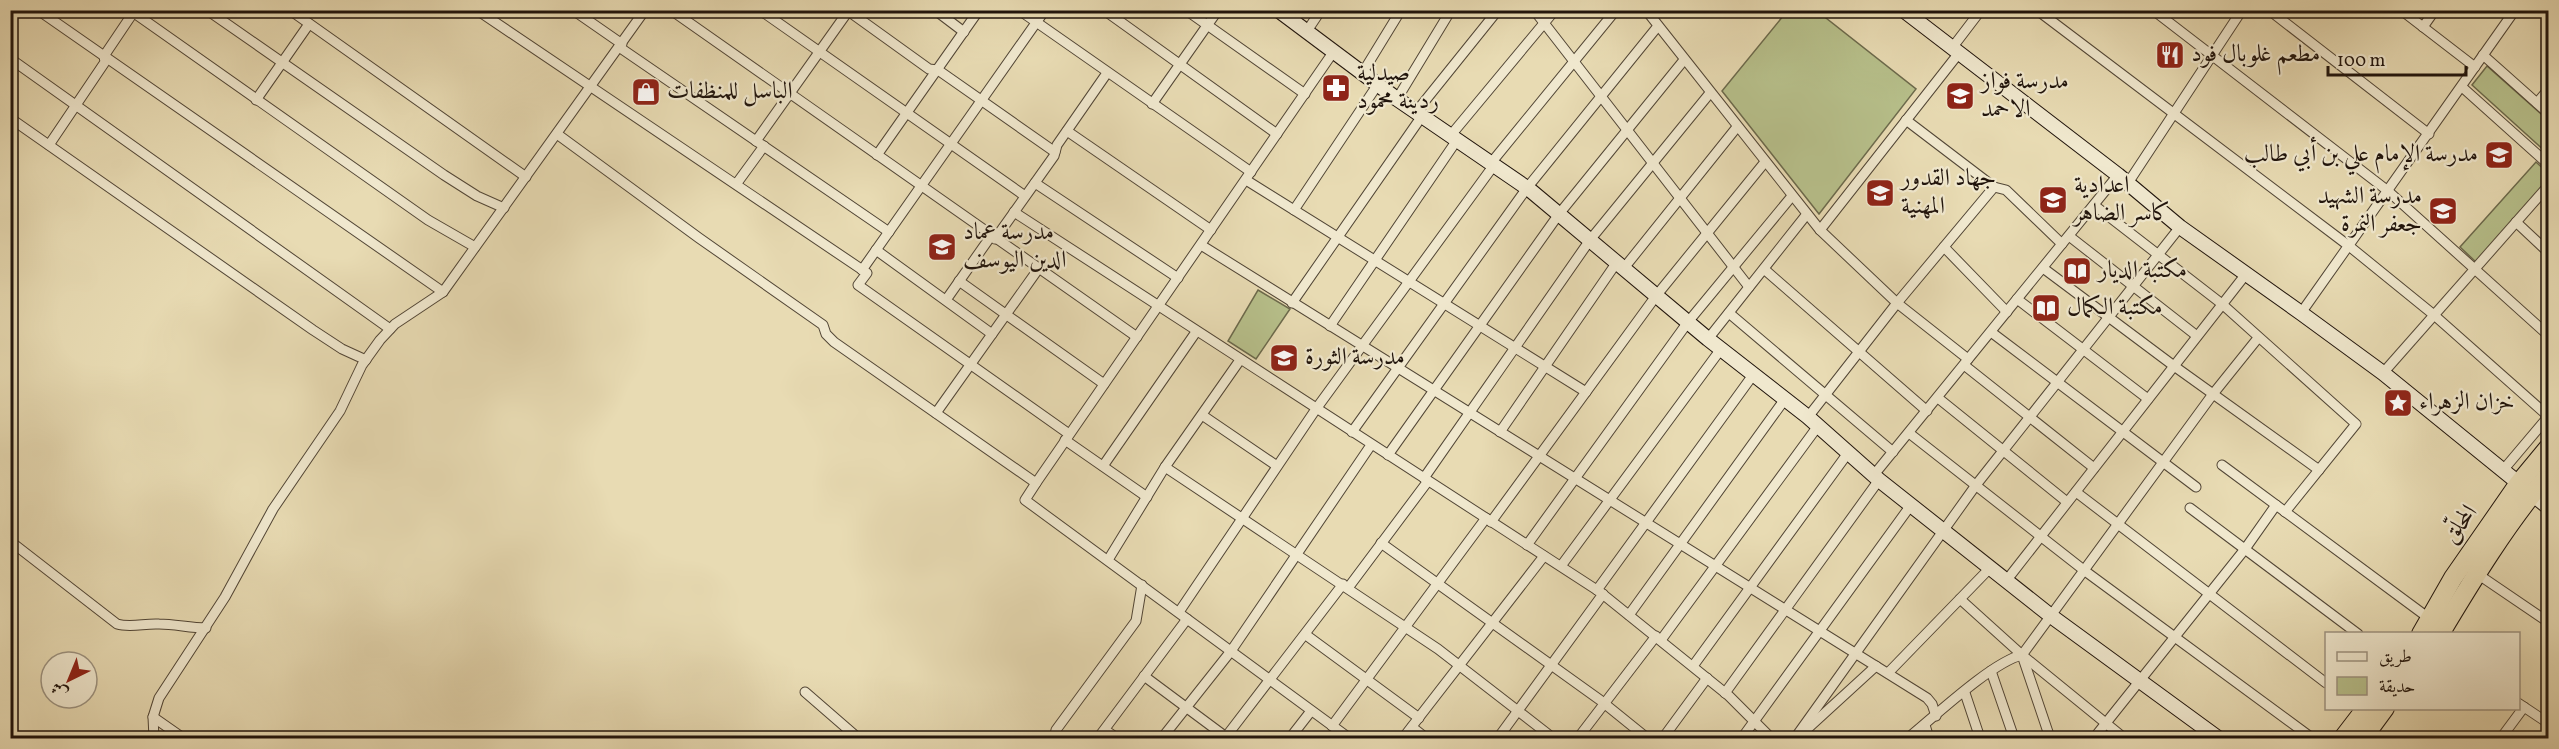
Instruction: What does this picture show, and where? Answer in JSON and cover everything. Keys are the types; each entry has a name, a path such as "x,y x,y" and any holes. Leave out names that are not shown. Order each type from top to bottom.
{"highway":[{"name":"المحلّق","path":"2430,629 2453,578 2538,496 2548,448"},
{"name":"المحلّق","path":"2430,629 2538,496 2548,474"},
{"path":"2343,738 2362,710"},
{"path":"2363,738 2384,710"}],"street":[{"path":"38,10 443,292"},
{"path":"207,10 444,175 477,196 504,208"},
{"path":"290,10 526,177"},
{"path":"477,10 867,273 858,285 970,364 1147,497"},
{"path":"573,10 760,144 889,232"},
{"path":"154,738 153,717 159,698 206,628 273,508 339,411 366,360 390,329 443,292 645,10"},
{"path":"671,10 1137,337"},
{"path":"760,10 1025,196"},
{"path":"934,10 964,32"},
{"path":"877,155 979,10"},
{"path":"1019,10 1152,104 1294,210 1587,392"},
{"path":"862,270 1045,10"},
{"path":"1104,10 1277,134"},
{"path":"1186,10 1305,94"},
{"path":"1152,104 1218,10"},
{"path":"1278,10 1397,99 1527,188 1708,339 1813,422 1911,506 2051,616 2218,738"},
{"path":"1307,31 1321,10"},
{"path":"1363,72 1401,10"},
{"path":"1397,99 1451,10"},
{"path":"1292,303 1419,114 1498,10"},
{"path":"1534,10 1749,287"},
{"path":"1330,326 1454,138 1555,10"},
{"path":"1179,612 1316,409 1493,164 1617,10"},
{"path":"1646,10 1820,230 1897,303 2030,417 2094,468"},
{"path":"1352,432 1527,188 1601,96 1656,22 1659,10"},
{"path":"1903,10 2123,179 2180,227 2383,374 2538,496"},
{"path":"1820,230 1906,120 1981,10"},
{"path":"2037,10 2349,246 2434,315 2548,417 2504,469"},
{"path":"2153,10 2388,191 2548,335"},
{"path":"1725,693 1893,452 2094,205 2123,179 2173,115 2242,10"},
{"path":"2269,10 2428,134"},
{"path":"2401,10 2475,67"},
{"path":"2423,27 2435,10"},
{"path":"2301,313 2515,10"},
{"path":"49,145 105,62 104,56 133,11 428,220 476,247"},
{"path":"736,183 790,94 848,11 929,69 937,70 1055,152"},
{"path":"256,100 309,24"},
{"path":"1334,51 1025,500 1348,738"},
{"path":"2483,55 2548,113"},
{"path":"1388,455 1559,214 1684,60"},
{"path":"15,62 390,329"},
{"path":"946,300 1035,183 1066,131 1107,72"},
{"path":"1294,210 1378,84"},
{"path":"2462,87 2548,164"},
{"path":"2537,103 2548,90"},
{"path":"1144,676 1226,738 1381,543 1590,240 1710,93"},
{"path":"10,118 314,330 342,349 366,360"},
{"path":"1906,120 1994,187 2006,190 2062,244"},
{"path":"1500,432 1620,265 1680,199 1737,127"},
{"path":"1066,131 1211,230"},
{"path":"557,134 823,325 826,334 834,342 1036,483"},
{"path":"1332,726 1438,583 1539,456 1656,296 1765,162"},
{"path":"1035,183 1178,278"},
{"path":"2383,374 2548,186"},
{"path":"1578,738 1716,566 1813,422 1826,395 1897,303 1994,187"},
{"path":"1527,545 1688,322 1792,196"},
{"path":"2094,205 2222,304 2356,424 2285,512"},
{"path":"1014,212 1600,592 1725,693 1771,738"},
{"path":"1708,339 1807,214"},
{"path":"2516,222 2548,252"},
{"path":"1796,738 1942,530 2083,347 2109,318 2180,227"},
{"path":"2069,236 2197,336"},
{"path":"1201,245 1927,698 1936,716"},
{"path":"1944,247 2007,312"},
{"path":"876,250 992,334"},
{"path":"936,413 1039,268"},
{"path":"2043,268 2319,470"},
{"path":"1764,269 1927,411"},
{"path":"2006,581 2246,274"},
{"path":"959,281 1104,384"},
{"path":"2017,299 2083,347 2148,399"},
{"path":"1729,312 1893,452"},
{"path":"1103,466 1196,332"},
{"path":"1991,332 2196,487"},
{"path":"1908,738 1991,671 2013,657 2022,655 2119,526 2213,394 2258,338"},
{"path":"1560,566 1721,349"},
{"path":"1108,560 1165,467 1240,360"},
{"path":"1498,738 1551,665 1646,522 1753,375"},
{"path":"1938,398 2067,502"},
{"path":"1629,615 1785,399"},
{"path":"1202,415 1278,466"},
{"path":"1909,433 2085,571 2312,738"},
{"path":"1162,738 1231,651 1371,445"},
{"path":"1693,666 1848,453"},
{"path":"2222,465 2285,512 2430,629"},
{"path":"1165,467 1406,626 1553,738"},
{"path":"2076,492 2325,682"},
{"path":"2094,738 2245,549 2276,505"},
{"path":"1742,738 1911,506"},
{"path":"2190,508 2357,632"},
{"path":"10,540 117,624 126,627 158,623 187,628 206,628"},
{"path":"1381,543 1605,704 1647,738"},
{"path":"1403,738 1544,556"},
{"path":"1887,674 1990,568"},
{"path":"2476,573 2548,622"},
{"path":"1054,738 1056,730 1136,621 1142,585"},
{"path":"1960,599 2022,655 2124,738"},
{"path":"1098,738 1187,619"},
{"path":"1306,635 1419,718"},
{"path":"2022,655 2050,738"},
{"path":"1796,738 1876,666"},
{"path":"1991,671 2014,738"},
{"path":"1663,738 1707,678"},
{"path":"805,692 858,738"},
{"path":"1965,693 1980,738"},
{"path":"2521,705 2548,723"},
{"path":"2501,738 2518,710"},
{"path":"1290,738 1311,711"},
{"path":"153,717 183,738"},
{"path":"1924,725 1929,738"},
{"path":"1412,728 1426,738"},
{"path":"1105,730 1117,738"}],"green space":[{"path":"1788,10 1817,11 1916,89 1819,214 1722,91"},
{"path":"2487,66 2548,120 2548,154 2472,85"},
{"path":"2536,162 2548,173 2548,181 2477,263 2460,247"},
{"path":"1258,290 1290,309 1256,359 1228,341"}],"place":[{"name":"مطعم غلوبال فود","path":"2170,55"},
{"name":"صيدلية ردينة محمود","path":"1336,88"},
{"name":"الباسل للمنظفات","path":"646,92"},
{"name":"مدرسة فواز الاحمد","path":"1960,96"},
{"name":"مدرسة الإمام علي بن أبي طالب","path":"2499,155"},
{"name":"جهاد القدور المهنية","path":"1880,193"},
{"name":"اعدادية كاسر الضاهر","path":"2053,200"},
{"name":"مدرسة الشهيد جعفر النمرة","path":"2443,211"},
{"name":"مدرسة عماد الدين اليوسف","path":"942,247"},
{"name":"مكتبة الديار","path":"2077,271"},
{"name":"مكتبة الكمال","path":"2046,308"},
{"name":"مدرسة الثورة","path":"1284,358"},
{"name":"خزان الزهراء","path":"2398,403"}]}
